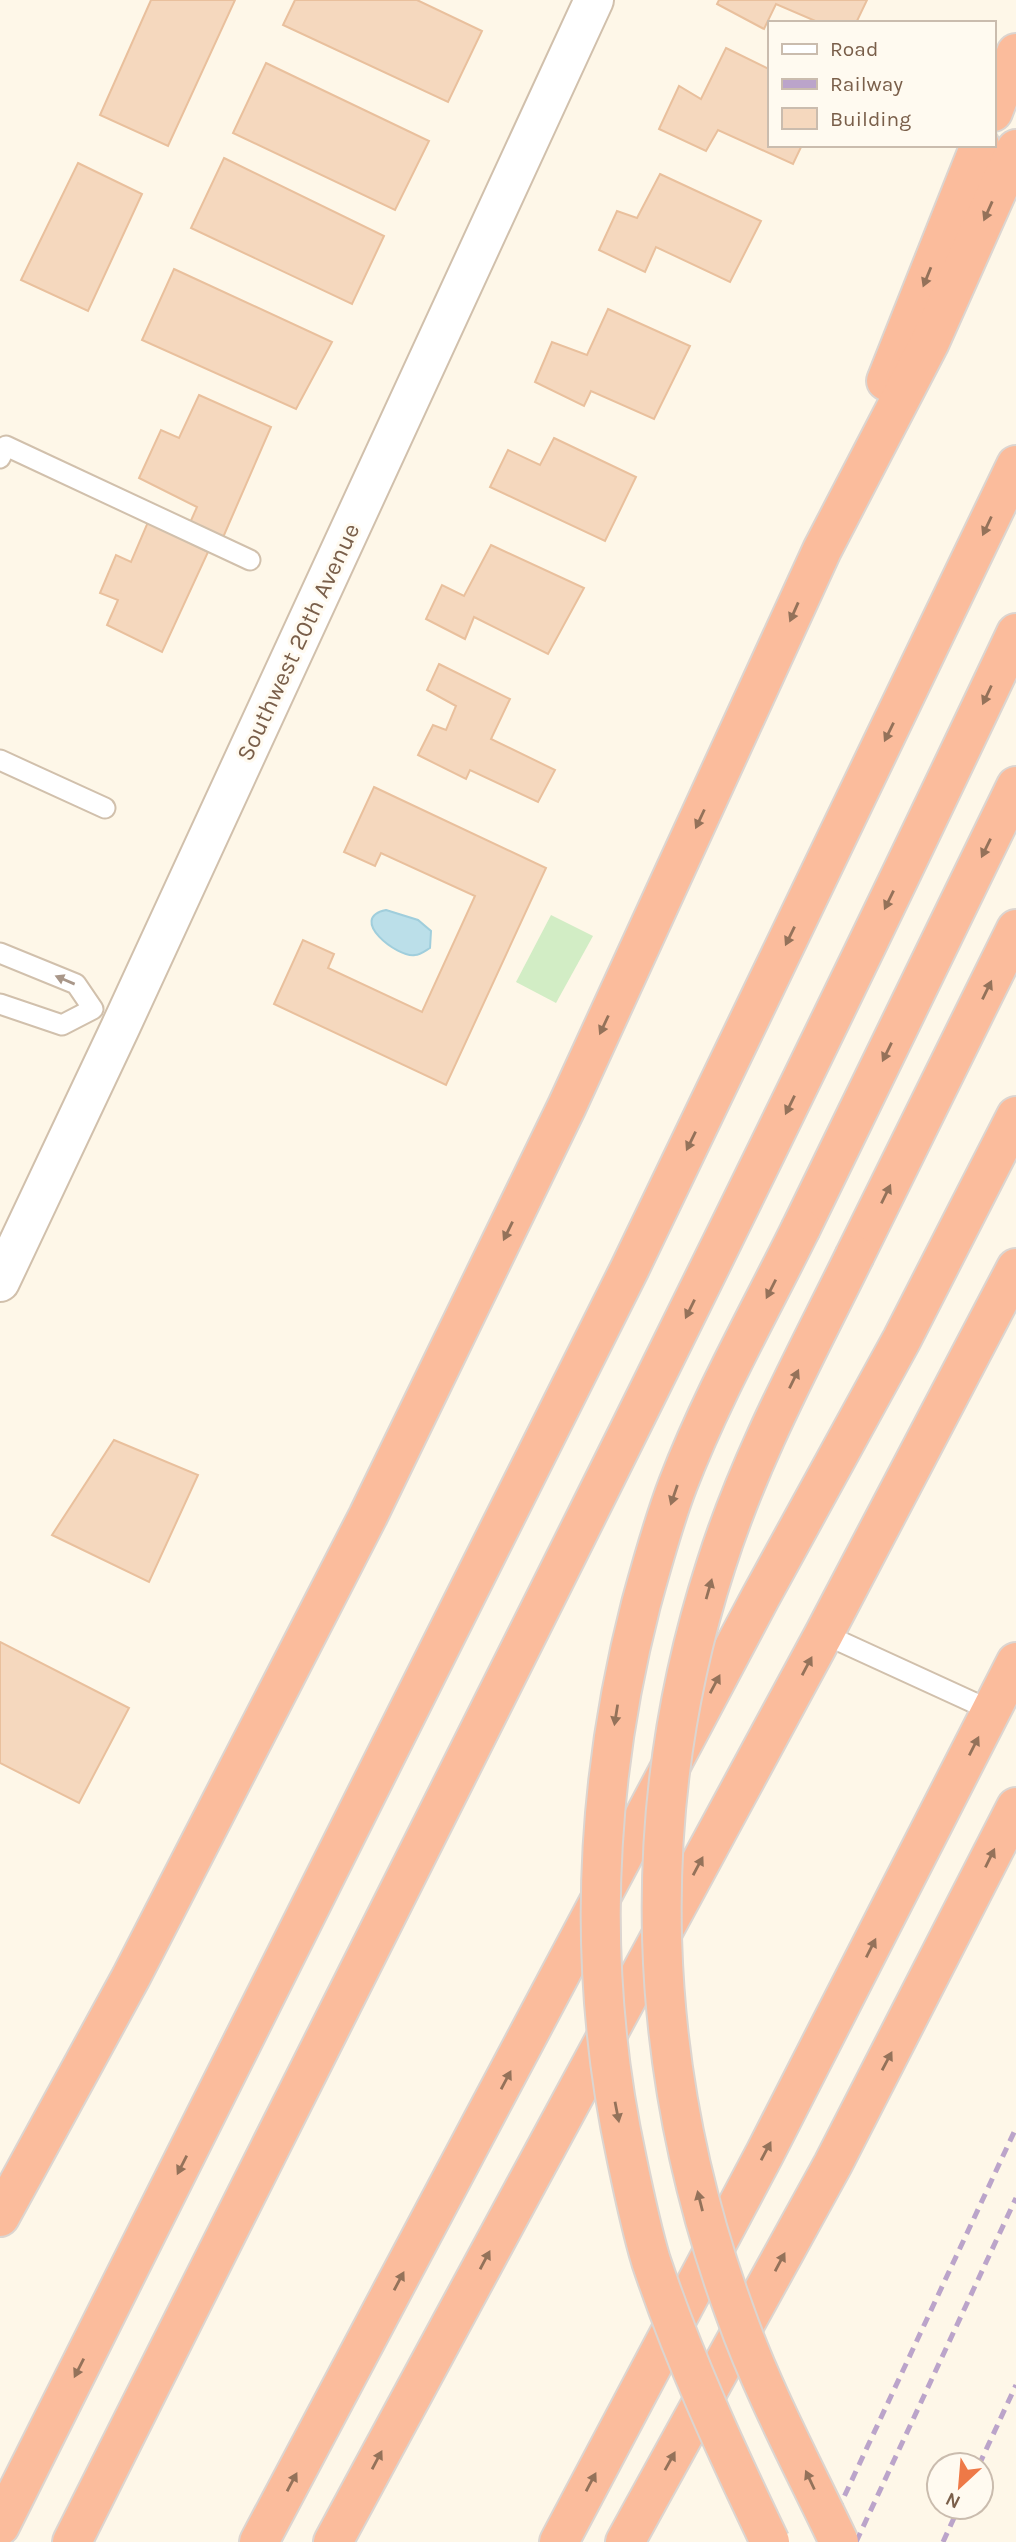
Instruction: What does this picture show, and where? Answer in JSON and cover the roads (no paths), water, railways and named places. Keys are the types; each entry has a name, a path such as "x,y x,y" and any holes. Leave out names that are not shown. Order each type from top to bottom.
{"highway":[{"path":"995,107 1016,53"},
{"path":"822,550 904,332 979,147"},
{"path":"0,2217 131,1977 368,1516 567,1106 822,550 930,342 1016,149"},
{"path":"0,2526 630,1268 1016,464"},
{"path":"72,2542 691,1306 834,1015 1016,633"},
{"path":"770,2542 735,2468 670,2313 650,2258 635,2198 612,2088 600,1958 600,1887 608,1769 617,1706 632,1638 659,1541 696,1440 1016,786"},
{"path":"839,2542 754,2363 719,2267 702,2208 674,2086 667,2029 663,1976 662,1874 666,1808 674,1741 699,1622 716,1564 759,1452 1016,929"},
{"path":"259,2542 766,1587 895,1351 1016,1116"},
{"path":"333,2542 824,1634 1016,1268"},
{"path":"559,2542 771,2141 1016,1662"},
{"path":"625,2542 827,2176 1016,1807"}],"street":[{"name":"Southwest 20th Avenue","path":"0,1282 106,1019 594,0"}],"lane":[{"path":"2,449 250,560"},
{"path":"0,760 105,808"},
{"path":"0,953 76,984 106,1019"},
{"path":"0,1004 62,1024 106,1019"},
{"path":"824,1634 992,1712"}],"water":[{"path":"386,910 418,920 431,931 430,948 421,954 407,954 379,937 373,929 372,921 375,914"}],"railway":[{"path":"823,2542 1016,2128"},
{"path":"856,2542 1016,2198"},
{"path":"985,2451 1016,2385"},
{"path":"943,2542 953,2521"}]}
